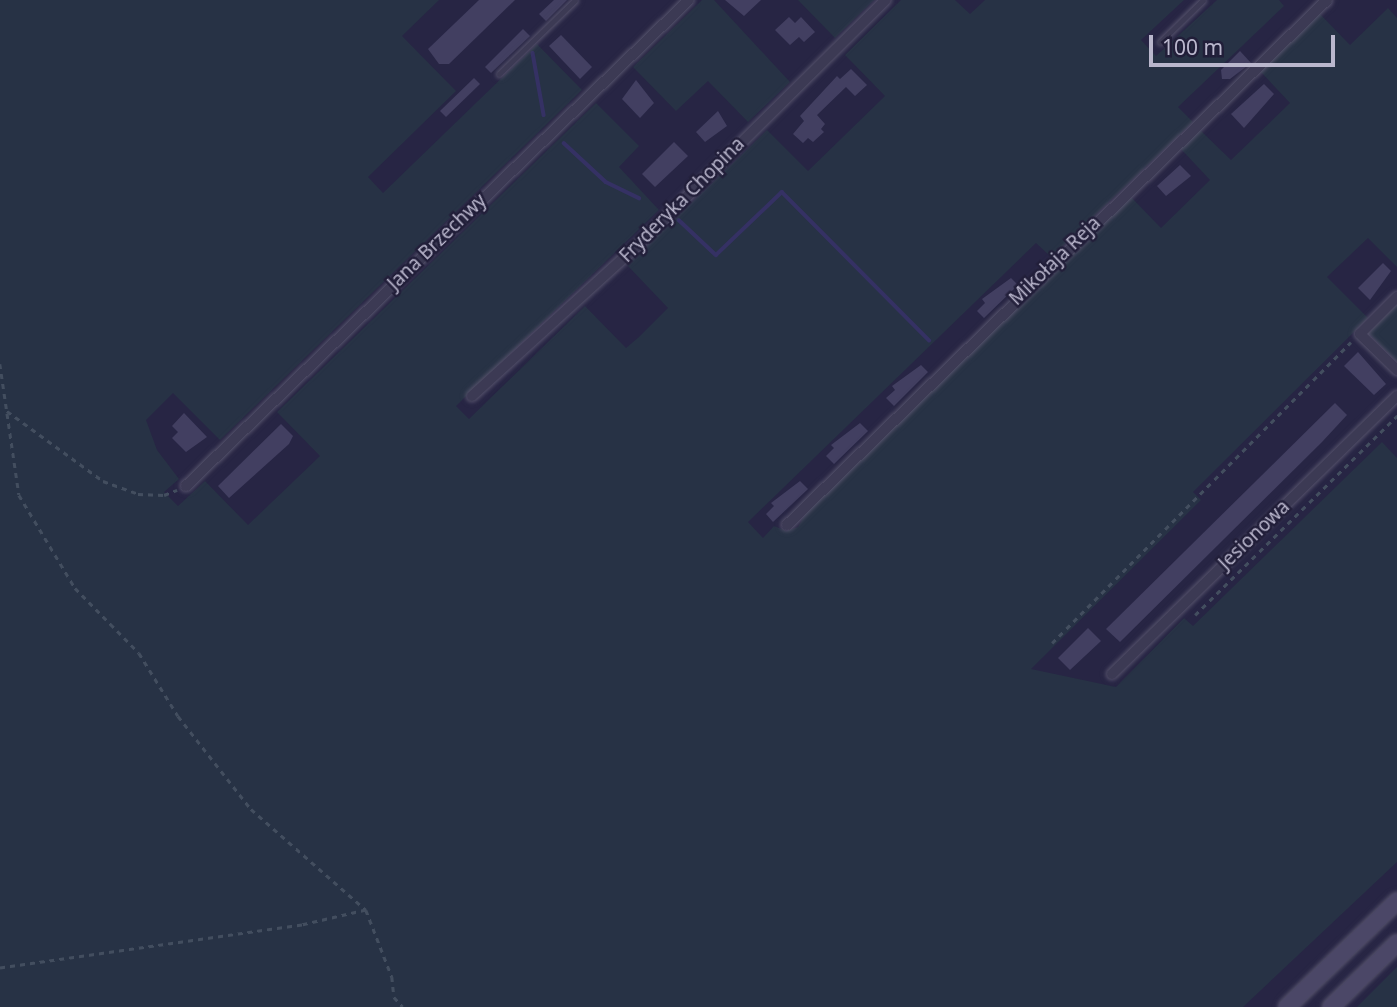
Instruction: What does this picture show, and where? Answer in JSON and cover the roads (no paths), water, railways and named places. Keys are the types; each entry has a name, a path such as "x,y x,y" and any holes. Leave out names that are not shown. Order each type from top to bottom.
{"main road":[{"path":"1287,1007 1397,901"},
{"path":"1331,1007 1397,943"}],"street":[{"name":"Jana Brzechwy","path":"186,486 689,0"},
{"name":"Fryderyka Chopina","path":"472,396 637,246 886,0"},
{"name":"Mikołaja Reja","path":"787,525 1326,0"},
{"path":"1397,297 1360,334 1397,370"},
{"name":"Jesionowa","path":"1112,674 1397,396"}],"lane":[{"path":"499,74 575,0"},
{"path":"1160,42 1203,0"}],"waterway":[{"path":"533,53 544,115"},
{"path":"564,143 606,182 639,198"},
{"path":"679,220 716,255 782,192 929,340"}]}
